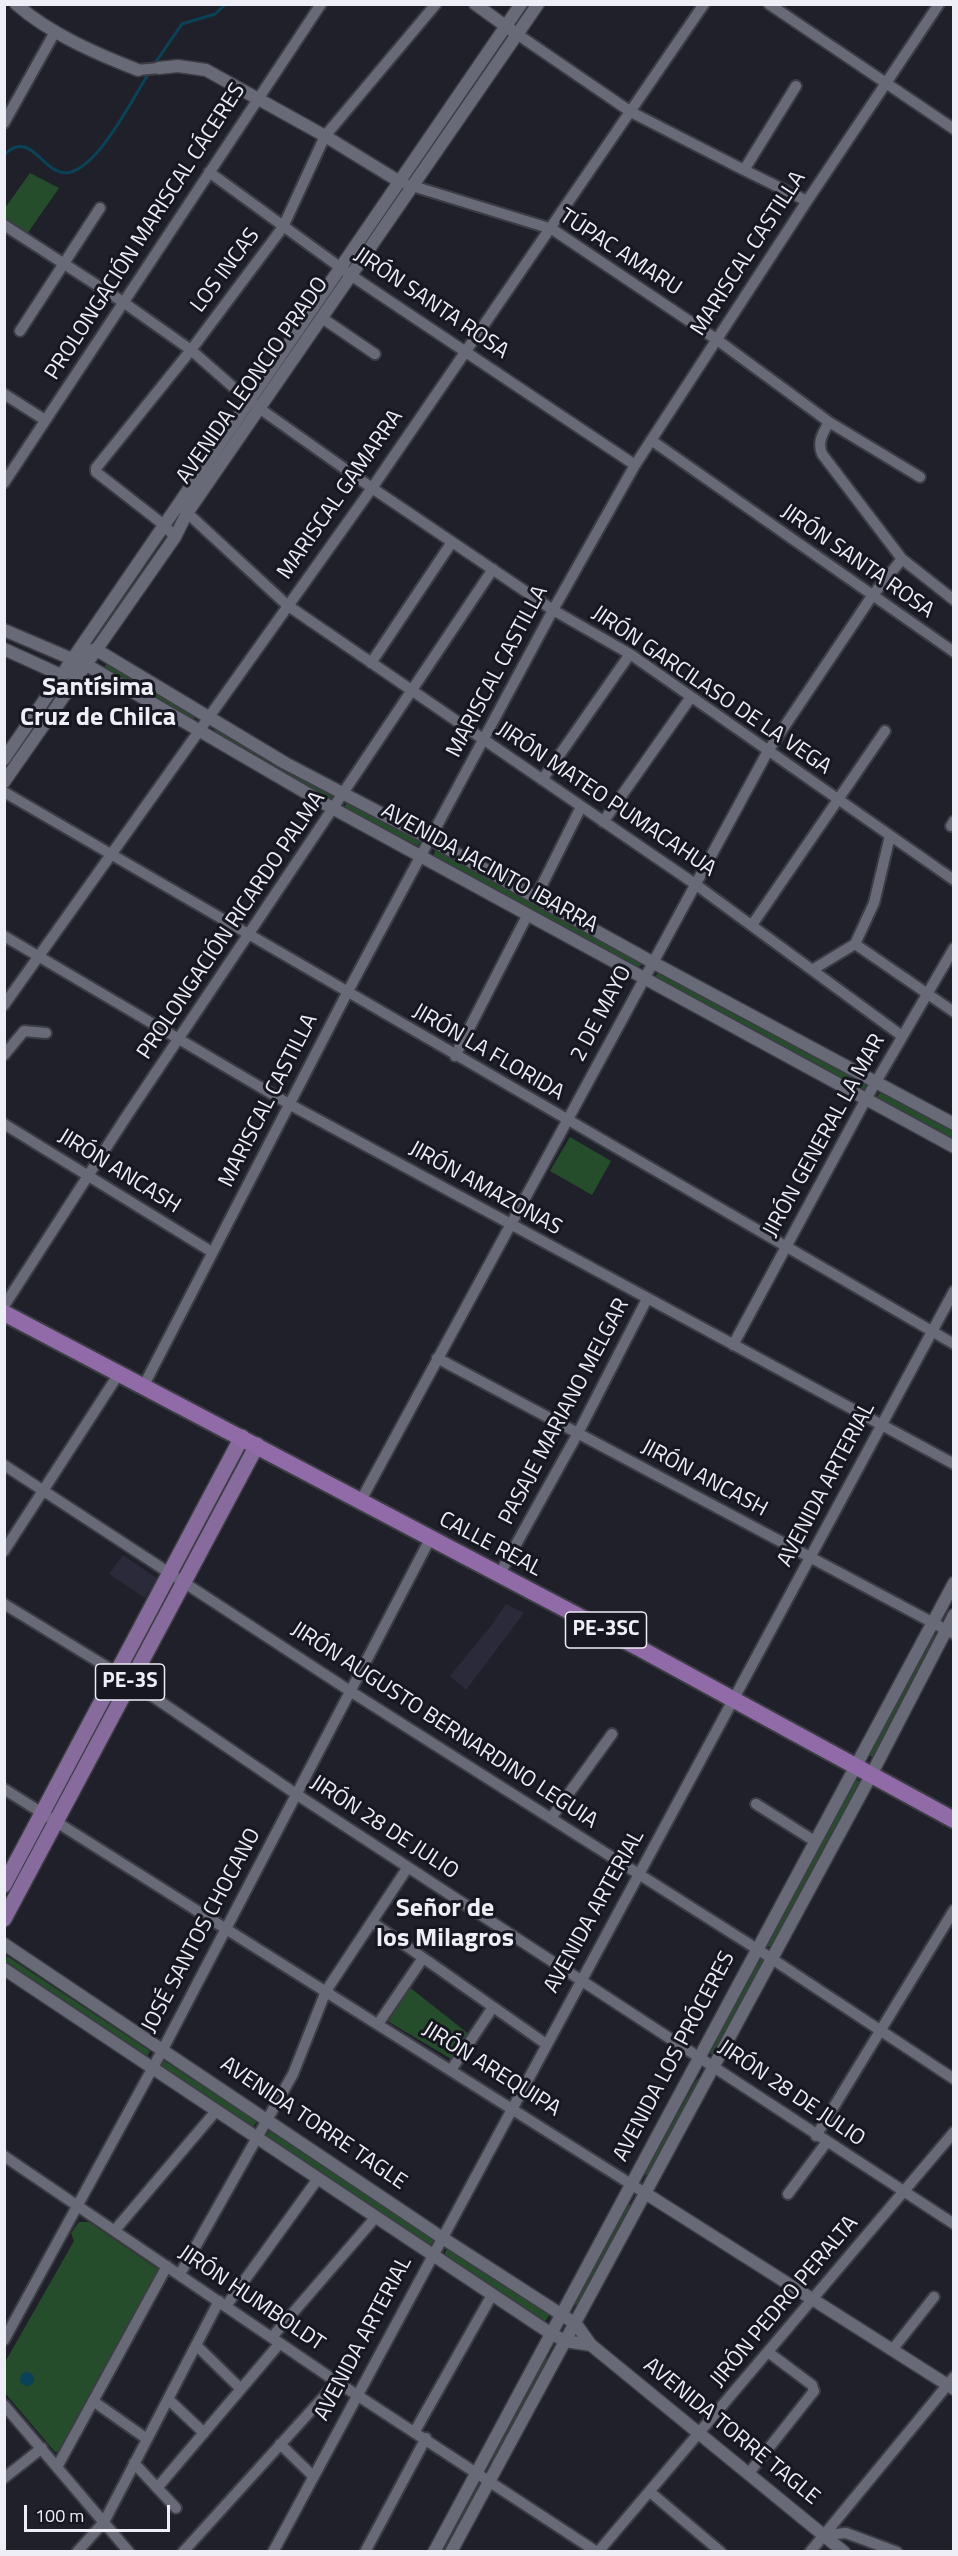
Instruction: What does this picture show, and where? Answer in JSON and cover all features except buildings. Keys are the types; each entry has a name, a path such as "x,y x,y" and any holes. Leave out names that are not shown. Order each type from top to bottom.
{"highway":[{"name":"CALLE REAL","path":"4,1312 118,1375 242,1437 733,1699 954,1820"}],"main road":[{"name":"PE-3S","path":"177,1578 242,1437"},
{"name":"PE-3S","path":"4,1919 56,1822 124,1678 177,1578 257,1445"},
{"name":"PE-3S","path":"4,1885 42,1813 124,1678"}],"street":[{"path":"16,4 55,32 141,70 178,66 206,70 325,136 400,182"},
{"name":"PROLONGACIÓN MARISCAL CÁCERES","path":"4,483 321,4"},
{"name":"LOS INCAS","path":"175,537 164,525 96,472 96,468 191,350 283,227 325,136 436,4"},
{"path":"475,4 631,112 807,201"},
{"name":"AVENIDA LEONCIO PRADO","path":"4,782 175,537 183,509 249,401 521,4"},
{"name":"AVENIDA LEONCIO PRADO","path":"4,759 164,525 183,509 261,409 537,4"},
{"name":"MARISCAL GAMARRA","path":"4,1005 372,488 704,4"},
{"path":"769,4 954,129"},
{"name":"MARISCAL CASTILLA","path":"143,1387 347,993 553,610 635,465 939,4"},
{"path":"4,123 55,32"},
{"path":"744,170 796,86"},
{"name":"JIRÓN SANTA ROSA","path":"209,172 352,276 635,465"},
{"name":"TÚPAC AMARU","path":"400,182 552,228 716,339 829,422 921,477"},
{"path":"20,331 100,208"},
{"name":"JIRÓN GARCILASO DE LA VEGA","path":"4,225 123,302 191,350 249,401 372,488 553,610 630,654 836,800 954,880"},
{"path":"322,318 375,354"},
{"path":"4,394 45,420"},
{"path":"829,422 820,438 819,447 822,454 902,559 954,600"},
{"name":"JIRÓN SANTA ROSA","path":"651,440 954,652"},
{"name":"JIRÓN MATEO PUMACAHUA","path":"183,509 287,605 695,884 902,1036"},
{"path":"371,663 452,542"},
{"name":"2 DE MAYO","path":"360,1502 436,1358 768,751 872,596 902,559"},
{"name":"PROLONGACIÓN RICARDO PALMA","path":"4,1305 493,569"},
{"path":"4,630 72,659 95,650"},
{"path":"4,649 61,675 85,664"},
{"name":"AVENIDA JACINTO IBARRA","path":"95,650 207,718 343,795 430,839 652,962 954,1124"},
{"path":"542,780 630,654"},
{"name":"AVENIDA JACINTO IBARRA","path":"85,664 334,809 954,1147"},
{"path":"603,822 691,697"},
{"path":"752,925 885,731"},
{"name":"JIRÓN LA FLORIDA","path":"4,792 110,856 954,1344"},
{"path":"536,897 581,807"},
{"path":"812,970 855,944 874,903 890,836"},
{"path":"455,1056 528,914"},
{"name":"JIRÓN AMAZONAS","path":"4,936 290,1104 510,1226 954,1464"},
{"path":"855,944 954,1012"},
{"name":"JIRÓN GENERAL LA MAR","path":"733,1345 876,1081 954,948"},
{"path":"716,1019 726,1002"},
{"path":"4,1055 24,1031 46,1033"},
{"name":"JIRÓN ANCASH","path":"4,1124 212,1252"},
{"name":"AVENIDA ARTERIAL","path":"273,2552 638,1873 812,1558 954,1291"},
{"name":"PASAJE MARIANO MELGAR","path":"499,1575 578,1433 647,1299"},
{"name":"JIRÓN ANCASH","path":"436,1358 950,1632"},
{"path":"4,1551 118,1375"},
{"name":"JIRÓN AUGUSTO BERNARDINO LEGUIA","path":"4,1465 350,1691 758,1949 954,2079"},
{"name":"JOSÉ SANTOS CHOCANO","path":"4,2340 153,2068 430,1539"},
{"name":"AVENIDA LOS PRÓCERES","path":"434,2552 954,1583"},
{"name":"JIRÓN 28 DE JULIO","path":"4,1604 124,1678 296,1794 699,2056 826,2143 954,2224"},
{"name":"AVENIDA LOS PRÓCERES","path":"451,2552 950,1632 954,1616"},
{"path":"551,1818 612,1734"},
{"name":"JIRÓN AREQUIPA","path":"4,1789 631,2182 892,2350 951,2384"},
{"path":"756,1804 816,1842"},
{"path":"180,2274 293,2074 326,1991 408,1867"},
{"path":"816,2136 954,1910"},
{"path":"372,1922 546,2044"},
{"name":"AVENIDA TORRE TAGLE","path":"4,1944 441,2237 561,2313 576,2324 591,2345 844,2552"},
{"path":"378,2024 423,1958"},
{"name":"AVENIDA TORRE TAGLE","path":"4,1969 317,2180 550,2333 565,2341 591,2345"},
{"path":"451,2070 493,2007"},
{"path":"115,2230 216,2111"},
{"name":"JIRÓN PEDRO PERALTA","path":"598,2552 954,2132"},
{"path":"788,2194 826,2143"},
{"name":"JIRÓN HUMBOLDT","path":"4,2156 337,2382 477,2471 598,2552"},
{"path":"77,2552 104,2522 196,2345 223,2304 317,2180"},
{"path":"157,2488 241,2389 276,2340 375,2218"},
{"path":"57,2466 167,2266"},
{"path":"415,2431 492,2295"},
{"path":"892,2350 934,2296"},
{"path":"196,2345 241,2389"},
{"path":"749,2473 814,2391 812,2385 768,2352"},
{"path":"183,2552 337,2382"},
{"path":"810,2552 951,2384"},
{"path":"168,2398 204,2433"},
{"path":"93,2401 147,2439"},
{"path":"4,2405 129,2552"},
{"path":"365,2552 426,2438"},
{"path":"280,2444 313,2476"},
{"path":"4,2478 42,2448"},
{"path":"134,2463 176,2508"},
{"path":"650,2492 721,2552"},
{"path":"824,2535 846,2533 897,2552"}],"shaded area":[{"path":"123,1555 158,1579 145,1598 109,1574"},
{"path":"506,1604 524,1613 466,1690 450,1676"}],"green space":[{"path":"30,173 59,188 27,234 5,218 5,208"},
{"path":"107,662 195,716 191,724 104,669"},
{"path":"213,727 333,794 330,801 219,739"},
{"path":"347,803 420,841 418,846 341,810"},
{"path":"435,850 643,964 637,968 433,859"},
{"path":"659,971 867,1085 862,1092 654,978"},
{"path":"882,1090 953,1130 953,1139 876,1098"},
{"path":"570,1137 611,1161 592,1195 550,1171"},
{"path":"938,1634 873,1757 868,1755 932,1636"},
{"path":"855,1780 860,1781 771,1947 766,1946"},
{"path":"7,1956 150,2051 145,2060 5,1965"},
{"path":"761,1958 764,1959 713,2055 709,2053"},
{"path":"408,1986 470,2035 453,2060 389,2022 388,2018"},
{"path":"163,2060 257,2121 250,2132 157,2068"},
{"path":"697,2079 700,2080 649,2176 644,2174"},
{"path":"270,2130 435,2239 428,2249 263,2140"},
{"path":"628,2204 632,2206 577,2306 573,2303"},
{"path":"79,2222 89,2222 159,2270 63,2451 55,2452 5,2393 4,2364 74,2241 71,2233"},
{"path":"448,2247 550,2314 543,2325 442,2259"},
{"path":"544,2357 548,2359 494,2461 490,2459"},
{"path":"477,2479 482,2480 444,2551 439,2552"}],"water":[{"path":"24,2372 30,2372 34,2379 30,2386 24,2386 20,2382 20,2376"}],"waterway":[{"path":"153,66 182,24 215,14 226,4"},
{"path":"4,155 14,148 22,147 30,150 53,169 62,172 71,172 82,166 105,143 150,71"}],"district":[{"name":"Santísima Cruz de Chilca","path":"98,704"},
{"name":"Señor de los Milagros","path":"445,1924"}]}
